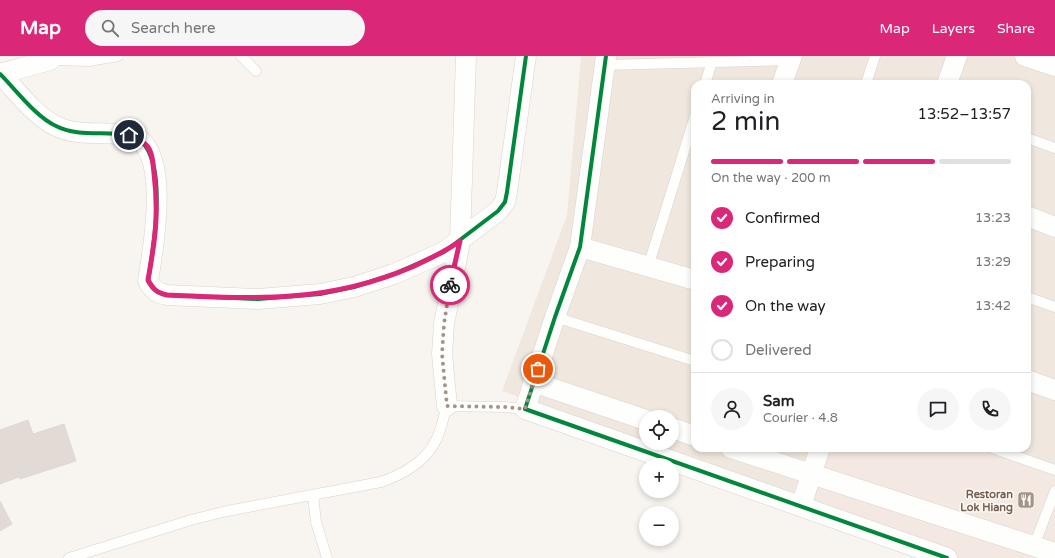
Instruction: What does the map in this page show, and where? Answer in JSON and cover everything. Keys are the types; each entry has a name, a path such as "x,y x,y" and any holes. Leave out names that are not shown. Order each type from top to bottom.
{"street":[{"path":"447,406 442,354 444,324 460,241 466,56"},
{"path":"51,58 0,74 39,114 55,126 69,131 129,135 139,139 148,147 152,158 157,198 157,226 148,280 152,288 159,293 167,295 258,299 320,294 354,287 394,274 444,252 498,211 505,202 508,192 526,56"},
{"path":"948,80 957,56"},
{"path":"1025,56 1055,66"},
{"path":"783,80 791,58"},
{"path":"606,60 580,247 525,409 947,558"},
{"path":"1031,217 1055,226"},
{"path":"580,247 691,279"},
{"path":"1031,381 1055,390"},
{"path":"534,382 639,418"},
{"path":"679,430 691,435"},
{"path":"743,452 1055,552"},
{"path":"801,506 819,452"}],"lane":[{"path":"51,58 89,61 118,56"},
{"path":"241,56 256,71"},
{"path":"867,80 875,56"},
{"path":"606,60 712,62 791,58"},
{"path":"706,80 712,62"},
{"path":"648,266 691,129"},
{"path":"1031,139 1055,148"},
{"path":"1031,298 1055,307"},
{"path":"555,317 691,360"},
{"path":"69,558 190,520 227,511 381,482 400,475 416,465 435,442 447,406 525,409"},
{"path":"1003,452 1055,470"},
{"path":"1034,546 1055,491"},
{"path":"312,495 316,522 327,558"}],"shaded area":[{"path":"581,56 1055,56 1055,558 954,558 662,450 679,450 679,410 639,410 639,442 502,391 567,215"},
{"path":"806,452 995,452 1055,473 1055,558 954,558 790,498"}],"building":[{"path":"28,420 33,434 64,424 76,461 0,484 0,430"},
{"path":"0,501 12,524 0,531"}],"cycle path":[{"path":"0,74 26,103 56,126 82,133 128,135 142,142 151,156 157,199 156,223 148,281 154,289 167,295 258,299 320,294 354,287 394,274 444,252 498,211 505,202 507,192 526,56"},
{"path":"606,56 580,247 525,409 947,558"}],"way so far":[{"path":"450,285 444,324 442,354 447,406 525,409 538,369"}],"place":[{"name":"Restoran Lok Hiang","path":"1026,500"}],"route":[{"path":"129,135 139,139 148,147 152,158 157,198 157,226 148,280 152,288 159,293 167,295 258,299 320,294 354,287 394,274 444,252 460,241 450,285"}]}
